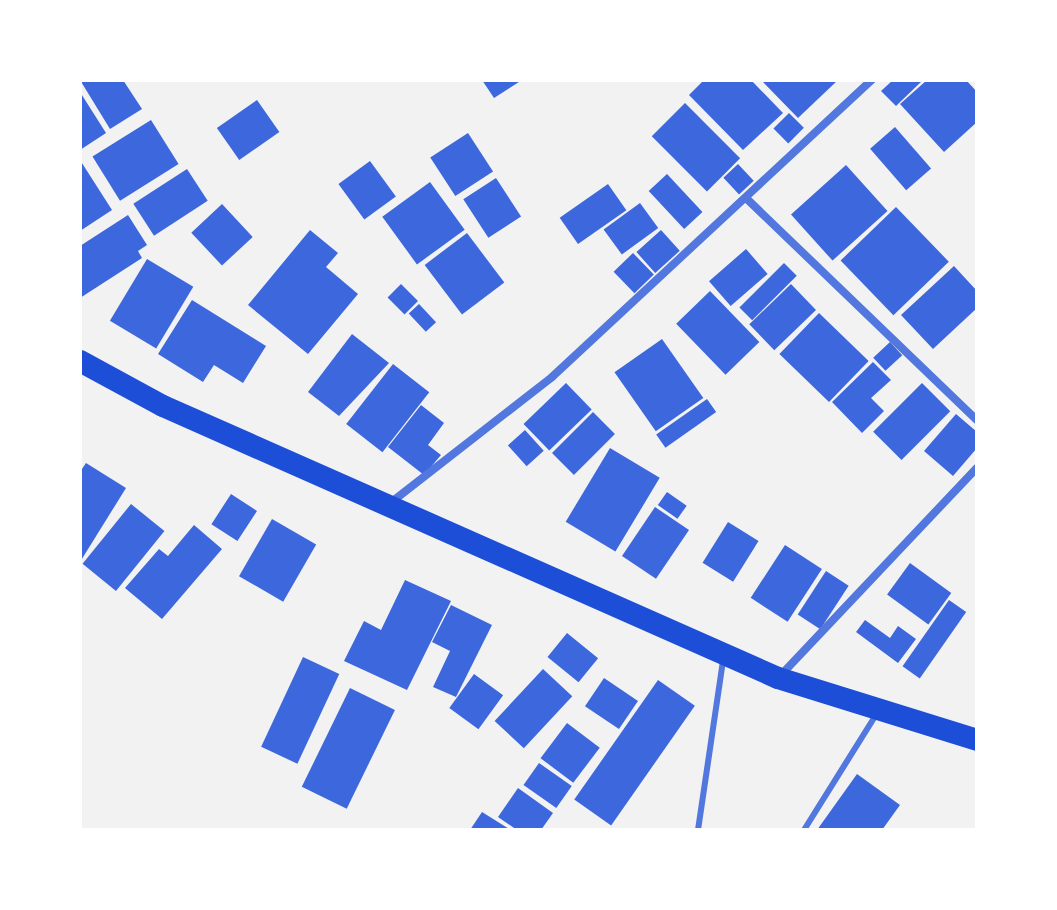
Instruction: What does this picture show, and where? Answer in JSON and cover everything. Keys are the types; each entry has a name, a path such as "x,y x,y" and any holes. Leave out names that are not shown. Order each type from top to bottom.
{"highway":[{"path":"80,361 387,506 778,678 877,713 977,740"}],"street":[{"path":"387,506 552,377 872,80"},
{"path":"747,199 977,420"},
{"path":"778,678 977,468"}],"lane":[{"path":"698,830 724,653"},
{"path":"804,830 877,713"}],"building":[{"path":"80,80 123,80 142,109 110,129"},
{"path":"482,80 522,80 494,98"},
{"path":"704,80 751,80 783,113 743,150 689,95"},
{"path":"761,80 838,80 798,118"},
{"path":"893,80 923,80 896,106 881,91"},
{"path":"927,80 966,80 977,92 977,122 944,152 900,104"},
{"path":"80,92 106,133 80,150"},
{"path":"257,100 279,132 239,160 217,128"},
{"path":"685,103 740,158 707,191 652,136"},
{"path":"789,113 804,128 788,143 773,129"},
{"path":"151,120 179,164 120,201 92,157"},
{"path":"895,127 931,169 906,190 870,149"},
{"path":"468,133 493,172 455,196 430,158"},
{"path":"80,160 112,210 80,231"},
{"path":"370,161 396,197 364,220 338,184"},
{"path":"738,164 754,181 739,194 723,178"},
{"path":"846,165 887,211 832,261 791,215"},
{"path":"187,169 208,201 154,236 133,204"},
{"path":"667,174 702,212 684,229 649,191"},
{"path":"496,178 521,217 488,238 463,199"},
{"path":"430,182 465,230 417,264 382,217"},
{"path":"608,184 626,210 578,244 560,218"},
{"path":"640,203 658,228 622,255 604,229"},
{"path":"222,204 253,237 222,266 191,233"},
{"path":"896,207 949,262 893,315 841,260"},
{"path":"128,215 147,245 138,251 142,258 80,298 80,246"},
{"path":"310,230 338,253 326,267 358,294 308,354 248,305"},
{"path":"661,230 680,251 655,273 636,252"},
{"path":"467,233 504,283 462,314 425,265"},
{"path":"746,249 768,274 731,306 709,281"},
{"path":"633,253 654,275 634,293 614,272"},
{"path":"147,259 193,287 156,349 110,321"},
{"path":"784,263 797,276 752,320 739,308"},
{"path":"954,266 977,291 977,308 933,349 901,315"},
{"path":"401,284 418,301 405,314 388,297"},
{"path":"791,284 816,310 774,350 749,324"},
{"path":"710,291 759,342 726,375 676,324"},
{"path":"192,300 266,346 243,383 214,365 203,382 158,354"},
{"path":"419,304 436,322 426,332 409,314"},
{"path":"819,313 869,361 829,402 779,354"},
{"path":"352,334 389,363 339,416 308,392"},
{"path":"662,339 703,398 656,431 614,372"},
{"path":"890,342 902,355 885,371 873,358"},
{"path":"873,362 891,380 871,398 884,411 862,433 832,402"},
{"path":"393,364 429,392 382,452 346,424"},
{"path":"566,383 592,410 549,451 524,424"},
{"path":"922,383 950,411 901,460 873,432"},
{"path":"707,399 716,412 665,448 656,435"},
{"path":"421,405 444,423 428,445 441,455 424,475 388,447"},
{"path":"593,412 615,434 574,475 552,453"},
{"path":"956,414 977,432 977,448 953,476 924,451"},
{"path":"525,430 544,451 527,466 508,445"},
{"path":"610,448 660,478 615,552 566,522"},
{"path":"86,463 126,488 80,562 80,472"},
{"path":"667,492 687,506 677,519 658,505"},
{"path":"231,494 257,511 237,541 211,524"},
{"path":"131,504 164,531 116,591 83,564"},
{"path":"655,507 689,530 656,579 622,556"},
{"path":"272,519 316,544 283,602 239,576"},
{"path":"728,522 759,541 733,582 703,563"},
{"path":"194,525 222,549 162,619 125,588 159,549 168,556"},
{"path":"785,545 822,569 788,622 751,598"},
{"path":"910,563 951,593 928,625 887,595"},
{"path":"826,571 849,586 820,629 798,615"},
{"path":"405,580 451,601 407,690 344,661 364,621 381,630"},
{"path":"949,600 966,612 920,678 903,666"},
{"path":"451,605 492,625 456,697 433,687 450,651 432,642"},
{"path":"865,620 890,638 898,626 916,639 898,663 856,632"},
{"path":"567,633 598,658 579,682 547,657"},
{"path":"303,657 339,674 297,764 261,747"},
{"path":"543,669 572,696 524,748 495,721"},
{"path":"474,674 503,695 478,729 449,708"},
{"path":"604,678 638,701 619,729 585,706"},
{"path":"658,680 695,706 611,825 574,800"},
{"path":"350,688 395,710 347,809 302,787"},
{"path":"567,723 600,748 573,783 541,758"},
{"path":"539,763 572,786 556,808 524,785"},
{"path":"857,774 900,805 882,830 817,830"},
{"path":"518,788 553,813 541,830 517,830 498,817"},
{"path":"482,812 511,830 470,830"}]}
